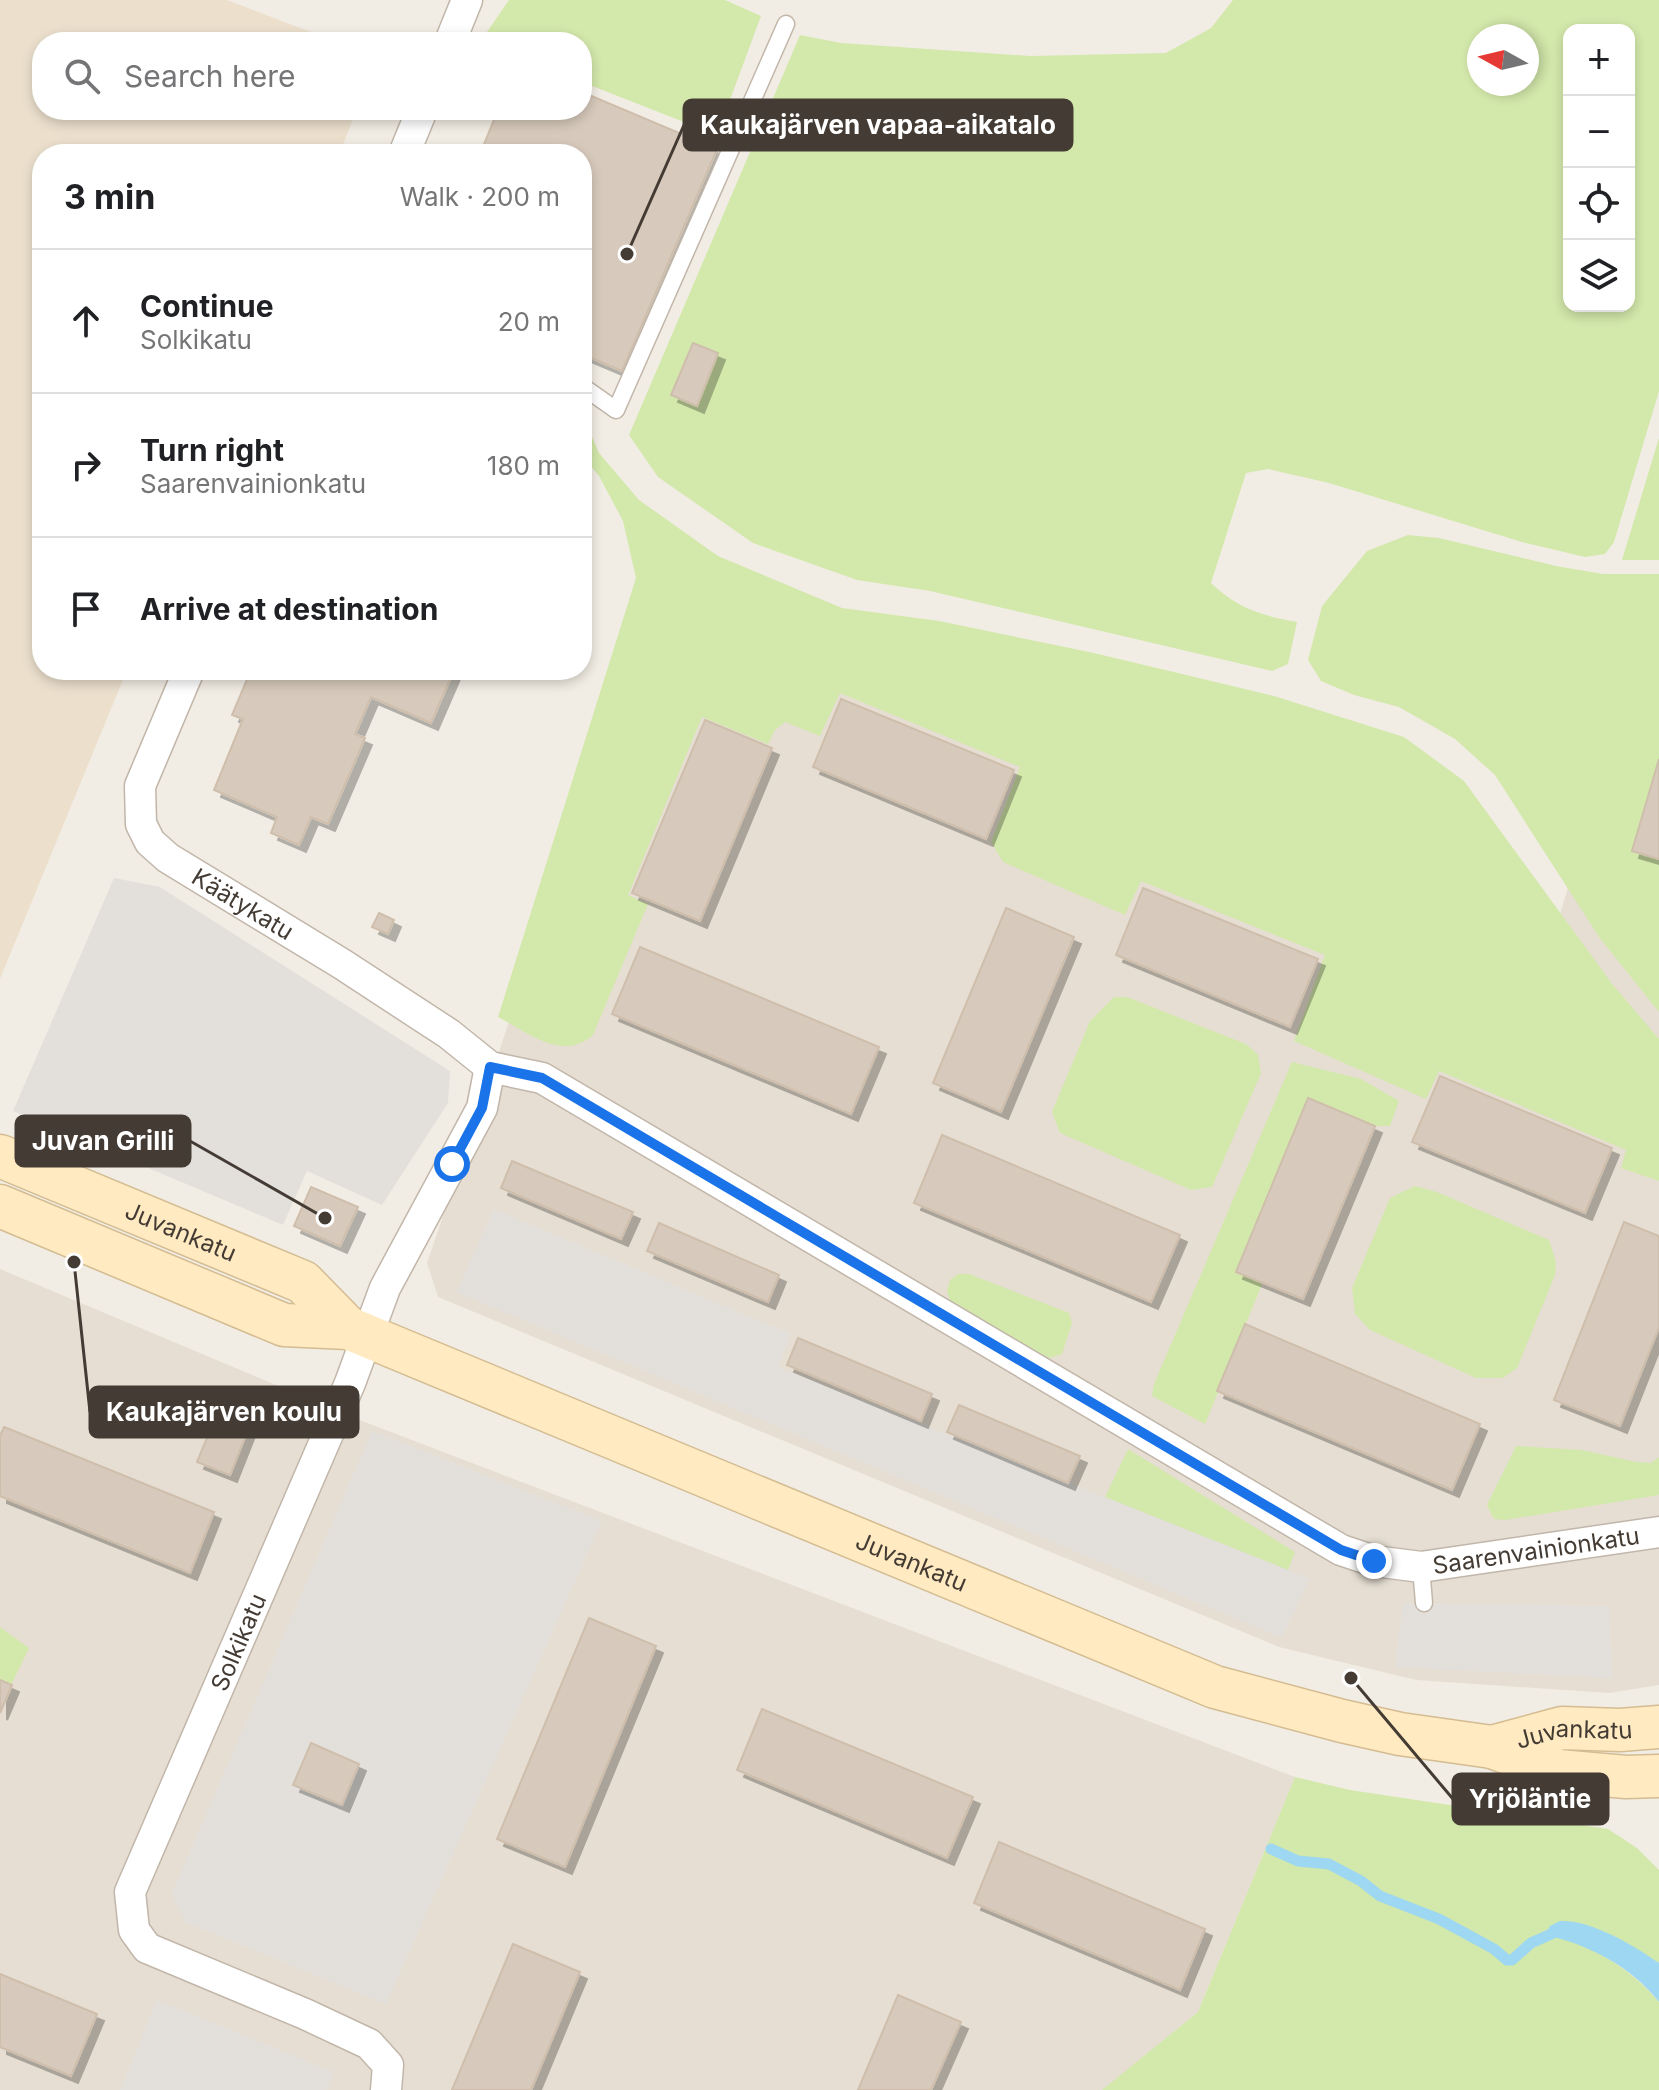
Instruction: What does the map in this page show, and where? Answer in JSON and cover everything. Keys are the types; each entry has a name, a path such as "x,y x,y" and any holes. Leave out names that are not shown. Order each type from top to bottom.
{"main road":[{"name":"Juvankatu","path":"0,1156 303,1282 357,1332"},
{"name":"Juvankatu","path":"0,1206 284,1325 357,1332 1215,1687 1400,1734 1492,1747 1558,1771 1626,1777 1659,1776"},
{"name":"Juvankatu","path":"1492,1747 1562,1728 1620,1730 1659,1727"}],"street":[{"path":"454,32 467,0"},
{"path":"408,144 418,120"},
{"name":"Käätykatu","path":"185,680 140,786 141,824 150,842 168,858 342,964 449,1034 490,1067"},
{"name":"Solkikatu","path":"386,2090 388,2065 369,2044 147,1948 134,1930 130,1892 344,1397 357,1332 385,1288 482,1108 490,1067"},
{"name":"Saarenvainionkatu","path":"490,1067 542,1078 1341,1550 1374,1561 1421,1567 1658,1536"}],"lane":[{"path":"592,393 616,410 786,24"},
{"path":"1421,1567 1424,1603"}],"shaded area":[{"path":"0,0 227,0 311,32 32,32 32,120 353,120 343,144 32,144 32,680 123,680 0,979"},
{"path":"1659,589 1659,1685 1609,1693 1416,1680 1279,1647 438,1297 427,1263 596,766 777,629 1528,1019"},
{"path":"114,878 160,887 450,1071 448,1103 382,1205 307,1171 283,1225 13,1111"},
{"path":"494,1209 791,1334 778,1367 1310,1579 1282,1638 456,1292"},
{"path":"0,1269 357,1419 1295,1777 1198,2012 1103,2090 0,2090"},
{"path":"372,1431 602,1521 386,2004 185,1922 172,1893"},
{"path":"1403,1603 1609,1606 1612,1678 1395,1667"},
{"path":"157,2000 334,2072 327,2090 120,2090"}],"green space":[{"path":"509,0 725,0 761,16 717,135 592,86 592,32 487,32"},
{"path":"1233,0 1659,0 1659,391 1614,542 1605,554 1585,557 1522,542 1329,483 1268,469 1246,473 1211,583 1230,599 1251,610 1297,622 1288,664 1272,671 930,591 857,580 753,543 658,477 629,435 800,35 841,43 1030,56 1166,53 1211,28"},
{"path":"592,437 599,453 639,500 718,556 842,608 939,621 1094,653 1274,696 1404,737 1464,781 1613,985 1659,1039 1659,1181 1621,1168 1626,1150 1439,1071 1426,1099 1294,1041 1325,955 1141,881 1125,915 1003,862 991,842 1020,767 840,693 820,736 785,722 775,730 768,744 702,717 628,895 648,904 593,1035 581,1043 557,1045 534,1037 498,1017 636,578 623,521 592,467"},
{"path":"1659,438 1659,560 1622,560"},
{"path":"1408,535 1439,538 1603,574 1659,574 1659,759 1632,851 1659,860 1659,1012 1599,937 1495,775 1455,739 1399,707 1354,695 1321,681 1308,660 1322,606 1367,551"},
{"path":"1114,997 1127,997 1246,1044 1258,1055 1261,1073 1212,1187 1191,1190 1060,1133 1052,1112 1090,1021"},
{"path":"1292,1062 1361,1079 1399,1101 1390,1126 1375,1126 1308,1098 1263,1282 1205,1424 1152,1396 1154,1384"},
{"path":"1415,1186 1437,1192 1549,1240 1556,1262 1555,1275 1517,1368 1503,1378 1476,1378 1370,1330 1355,1314 1352,1288 1390,1198"},
{"path":"958,1274 969,1274 1069,1313 1072,1323 1062,1354 1050,1358 1016,1344 950,1301 947,1291 950,1280"},
{"path":"1516,1446 1582,1450 1636,1462 1651,1463 1659,1457 1659,1495 1505,1520 1494,1519 1487,1505"},
{"path":"1128,1449 1295,1552 1288,1570 1105,1497"},
{"path":"0,1627 29,1648 0,1708"},
{"path":"1295,1777 1350,1790 1608,1829 1637,1848 1659,1870 1659,1963 1606,1933 1547,1936 1577,1943 1609,1959 1659,2002 1659,2090 1102,2090 1198,2012"}],"water":[{"path":"1560,1921 1599,1929 1659,1963 1659,2002 1636,1978 1608,1959 1577,1944 1545,1935 1550,1926"}],"building":[{"path":"592,96 717,149 622,371 592,358 592,144 484,144 494,120 592,120"},
{"path":"693,343 718,353 697,406 671,395"},
{"path":"247,680 450,680 431,723 371,697 355,734 365,738 328,824 311,817 299,845 271,833 277,817 214,790 243,719 232,715"},
{"path":"841,699 1014,770 986,839 813,767"},
{"path":"705,720 772,748 700,921 632,893"},
{"path":"1659,759 1659,859 1632,851"},
{"path":"1143,888 1318,959 1290,1027 1116,955"},
{"path":"1006,908 1074,937 1001,1112 933,1083"},
{"path":"379,913 394,920 388,934 372,927"},
{"path":"640,947 879,1047 851,1114 612,1014"},
{"path":"1440,1076 1612,1148 1585,1213 1412,1142"},
{"path":"1308,1098 1375,1126 1303,1299 1236,1272"},
{"path":"942,1135 1180,1235 1151,1302 914,1203"},
{"path":"512,1161 633,1212 621,1239 501,1188"},
{"path":"311,1187 358,1207 340,1246 294,1226"},
{"path":"1624,1222 1659,1236 1659,1327 1620,1426 1554,1400"},
{"path":"659,1223 779,1275 768,1302 647,1251"},
{"path":"1245,1324 1480,1424 1452,1490 1217,1391"},
{"path":"798,1338 932,1394 921,1421 787,1365"},
{"path":"959,1405 1080,1456 1068,1483 947,1432"},
{"path":"219,1409 251,1422 230,1475 197,1462"},
{"path":"4,1427 214,1512 190,1573 0,1496 0,1436"},
{"path":"589,1618 656,1646 565,1867 497,1839"},
{"path":"0,1680 12,1685 0,1713"},
{"path":"762,1709 973,1797 947,1858 737,1770"},
{"path":"311,1743 359,1764 342,1805 293,1785"},
{"path":"999,1842 1205,1929 1180,1990 974,1903"},
{"path":"513,1944 580,1972 531,2090 452,2090"},
{"path":"0,1974 97,2014 71,2076 0,2047"},
{"path":"898,1995 961,2022 931,2090 858,2090"}],"waterway":[{"path":"1271,1849 1298,1861 1329,1864 1361,1881 1380,1896 1439,1919 1494,1949 1507,1960 1512,1960 1531,1943 1558,1931"}],"place":[{"name":"Kaukajärven vapaa-aikatalo","path":"627,254"},
{"name":"Juvan Grilli","path":"325,1218"},
{"name":"Kaukajärven koulu","path":"74,1262"},
{"name":"Yrjöläntie","path":"1351,1678"}],"route":[{"path":"452,1164 482,1108 490,1067 542,1078 1341,1550 1374,1561"}]}
